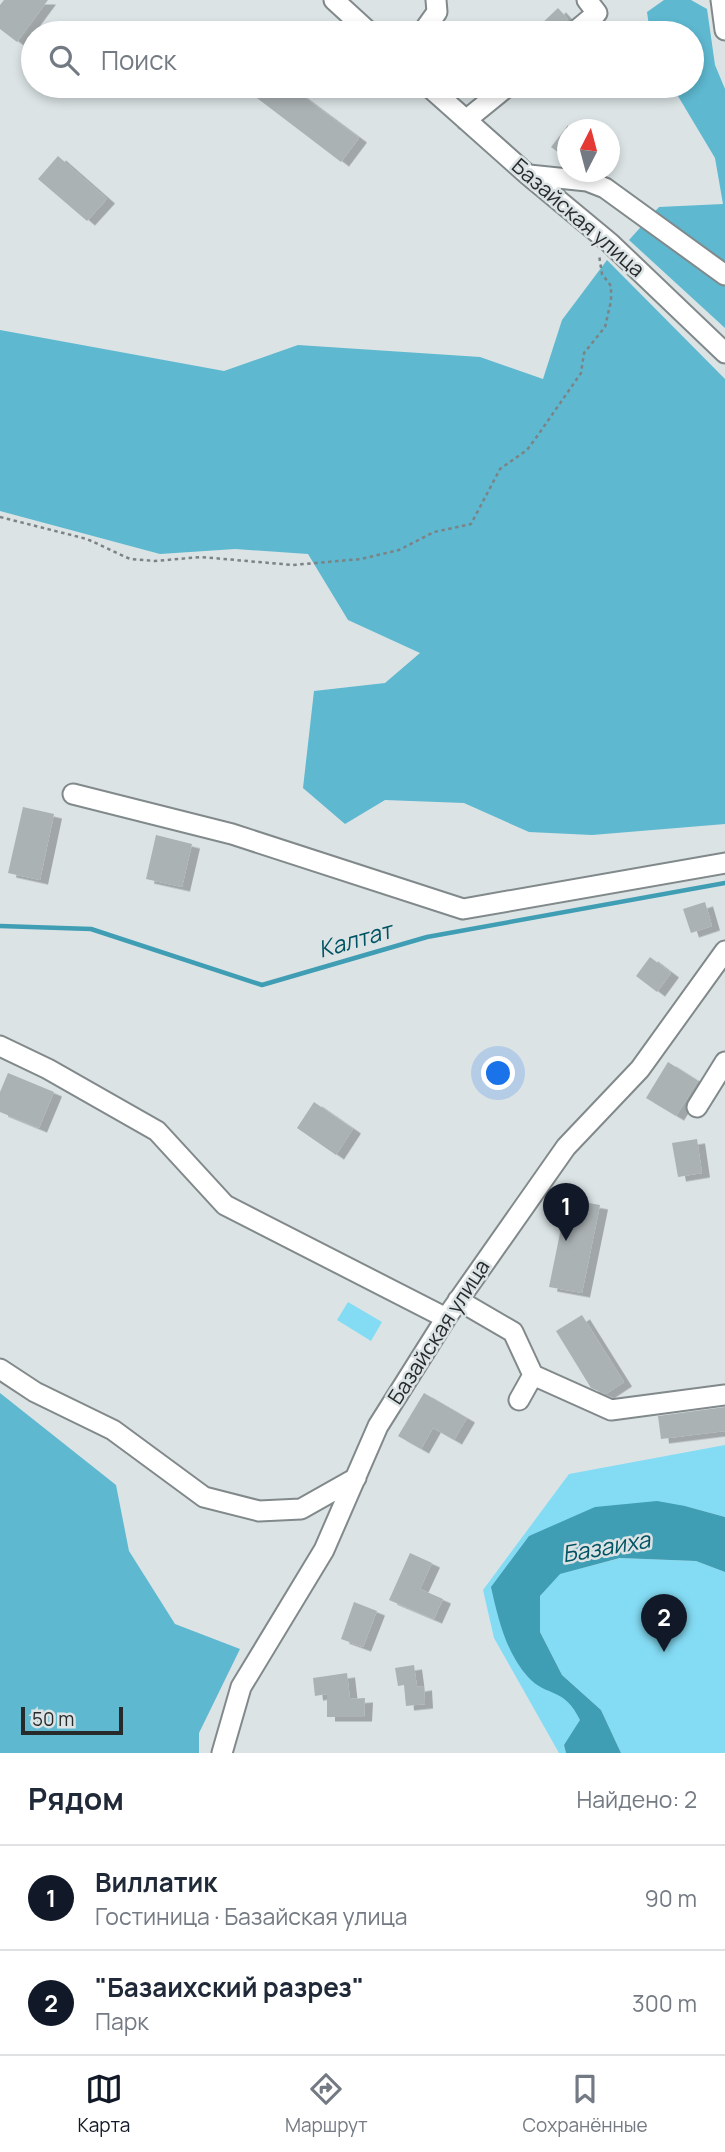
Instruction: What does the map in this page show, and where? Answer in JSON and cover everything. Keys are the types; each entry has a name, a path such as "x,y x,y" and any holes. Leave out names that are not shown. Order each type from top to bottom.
{"street":[{"path":"334,0 357,21"},
{"path":"431,21 437,12 436,0"},
{"path":"587,0 597,13 587,21"},
{"path":"721,0 725,30"},
{"name":"Базайская улица","path":"441,98 610,243 725,353"},
{"path":"466,120 493,98"},
{"path":"528,175 587,181 605,188 725,275"},
{"path":"74,794 232,834 463,909 725,863"},
{"name":"Базайская улица","path":"222,1753 241,1688 324,1550 378,1426 458,1300 566,1147 640,1069 725,951"},
{"path":"0,1046 48,1069 157,1132 225,1205 446,1318"},
{"path":"697,1107 725,1062"},
{"path":"458,1300 513,1332 533,1375 611,1410 725,1395"},
{"path":"0,1369 35,1392 113,1430 204,1497 259,1511 301,1509 356,1478"},
{"path":"519,1400 533,1375"}],"path":[{"path":"0,517 87,539 130,559 155,561 201,557 267,560 293,565 361,559 400,551 434,532 471,524 500,470 527,450 581,373 584,353 605,327 611,301 611,286 602,274 599,256 610,243"}],"shaded area":[{"path":"664,0 691,0 707,9 715,65 725,89 725,328 629,240 659,207 723,204 715,158 679,98 704,98 704,21 648,21 647,12"},
{"path":"607,260 725,379 725,824 592,835 529,832 464,803 385,800 345,824 303,788 314,691 385,683 420,653 348,620 308,554 235,549 160,554 0,511 0,330 224,371 298,345 480,357 543,379 562,320"},
{"path":"348,1302 382,1322 371,1341 337,1320"},
{"path":"0,1393 116,1485 129,1551 175,1624 240,1649 199,1733 199,1753 0,1753"},
{"path":"725,1445 725,1517 685,1506 529,1536 529,1678 572,1702 581,1721 564,1745 566,1753 559,1753 494,1638 483,1590 569,1474"},
{"path":"621,1558 696,1561 725,1572 725,1753 621,1753 601,1710 562,1675 540,1632 540,1596 559,1574"}],"water":[{"name":"Базаиха","path":"657,1501 725,1517 725,1572 696,1561 620,1558 560,1574 540,1596 540,1632 562,1675 601,1710 621,1753 566,1753 564,1745 580,1720 568,1702 542,1688 520,1668 504,1635 491,1587 529,1536 595,1507"}],"building":[{"path":"4,0 48,0 32,21 21,21 21,37 17,42 0,29 0,5"},
{"path":"558,8 568,19 566,21 544,21"},
{"path":"257,98 305,98 359,138 341,162"},
{"path":"557,139 557,152 551,147"},
{"path":"58,156 107,199 87,221 38,179"},
{"path":"23,807 54,814 40,880 8,873"},
{"path":"156,835 192,844 182,887 146,879"},
{"path":"705,902 712,926 691,933 683,909"},
{"path":"650,957 671,973 657,992 636,976"},
{"path":"668,1062 698,1081 676,1116 646,1098"},
{"path":"8,1073 54,1092 39,1128 0,1112 0,1092"},
{"path":"314,1102 353,1129 336,1155 297,1128"},
{"path":"697,1139 702,1173 678,1177 672,1143"},
{"path":"567,1199 600,1205 582,1293 549,1287"},
{"path":"582,1315 624,1382 606,1394 591,1388 556,1331"},
{"path":"424,1393 467,1418 454,1440 433,1428 421,1449 398,1436"},
{"path":"725,1407 725,1431 661,1439 658,1416"},
{"path":"410,1553 432,1563 420,1589 443,1599 434,1619 389,1600"},
{"path":"354,1602 377,1611 363,1647 341,1639"},
{"path":"414,1665 417,1687 424,1686 425,1704 406,1706 404,1685 398,1686 395,1668"},
{"path":"347,1673 350,1699 365,1698 364,1717 327,1717 327,1694 315,1696 313,1678"}],"waterway":[{"name":"Калтат","path":"0,926 91,929 262,985 427,937 725,883"}],"place":[{"name":"Виллатик","path":"566,1241"},
{"name":"\"Базаихский разрез\"","path":"664,1652"}]}
